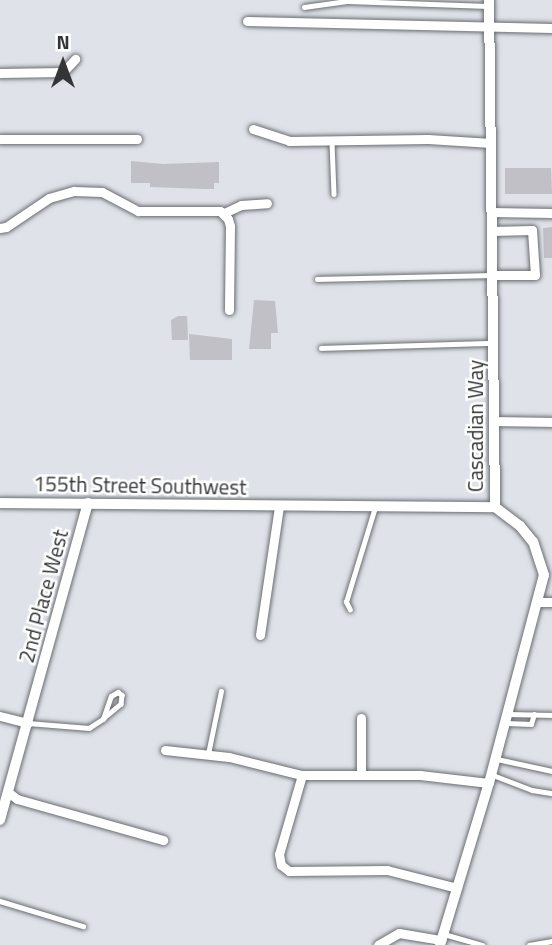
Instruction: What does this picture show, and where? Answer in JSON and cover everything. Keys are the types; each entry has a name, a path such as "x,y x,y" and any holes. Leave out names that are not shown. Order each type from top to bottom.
{"street":[{"name":"Cascadian Way","path":"442,940 496,759 544,575 533,542 520,526 495,507 489,3"},
{"path":"247,21 552,28"},
{"path":"0,73 62,72 75,58"},
{"path":"253,129 289,141 428,139 491,143"},
{"path":"0,139 137,139"},
{"path":"0,228 6,227 49,198 74,191 102,192 138,211 224,214 241,205 267,203"},
{"path":"492,212 552,213"},
{"path":"224,214 230,226 229,310"},
{"path":"492,232 532,230 535,275 493,275"},
{"path":"495,421 552,422"},
{"name":"155th Street Southwest","path":"0,503 495,507"},
{"name":"2nd Place West","path":"0,820 4,791 28,723 88,503"},
{"path":"260,635 279,506"},
{"path":"539,602 552,602"},
{"path":"0,716 28,723"},
{"path":"361,718 361,775"},
{"path":"165,750 208,755 302,775 420,775 490,779"},
{"path":"302,775 279,854 281,865 289,871 387,870 457,888"},
{"path":"4,791 17,799 163,840"},
{"path":"378,945 399,933 442,940"}],"lane":[{"path":"304,7 346,1 489,3"},
{"path":"332,142 334,194"},
{"path":"317,279 493,275"},
{"path":"321,348 494,343"},
{"path":"350,610 346,602 376,506"},
{"path":"208,755 221,691"},
{"path":"28,723 89,728 103,719 121,704 122,695 118,692 111,696 103,719"},
{"path":"507,719 531,724 534,714"},
{"path":"507,719 534,714 552,715"},
{"path":"496,759 552,771"},
{"path":"490,779 552,793"},
{"path":"0,901 83,926"},
{"path":"442,940 482,945"},
{"path":"530,945 541,940 552,941"}],"building":[{"path":"131,161 163,164 219,162 219,183 214,183 214,189 204,189 150,187 150,183 131,183"},
{"path":"505,168 551,168 552,194 505,194"},
{"path":"552,227 552,258 544,258 543,228"},
{"path":"254,300 275,301 278,333 271,333 271,349 249,349"},
{"path":"178,316 187,316 188,340 172,340 171,320"},
{"path":"189,334 232,339 232,360 190,360"}]}
